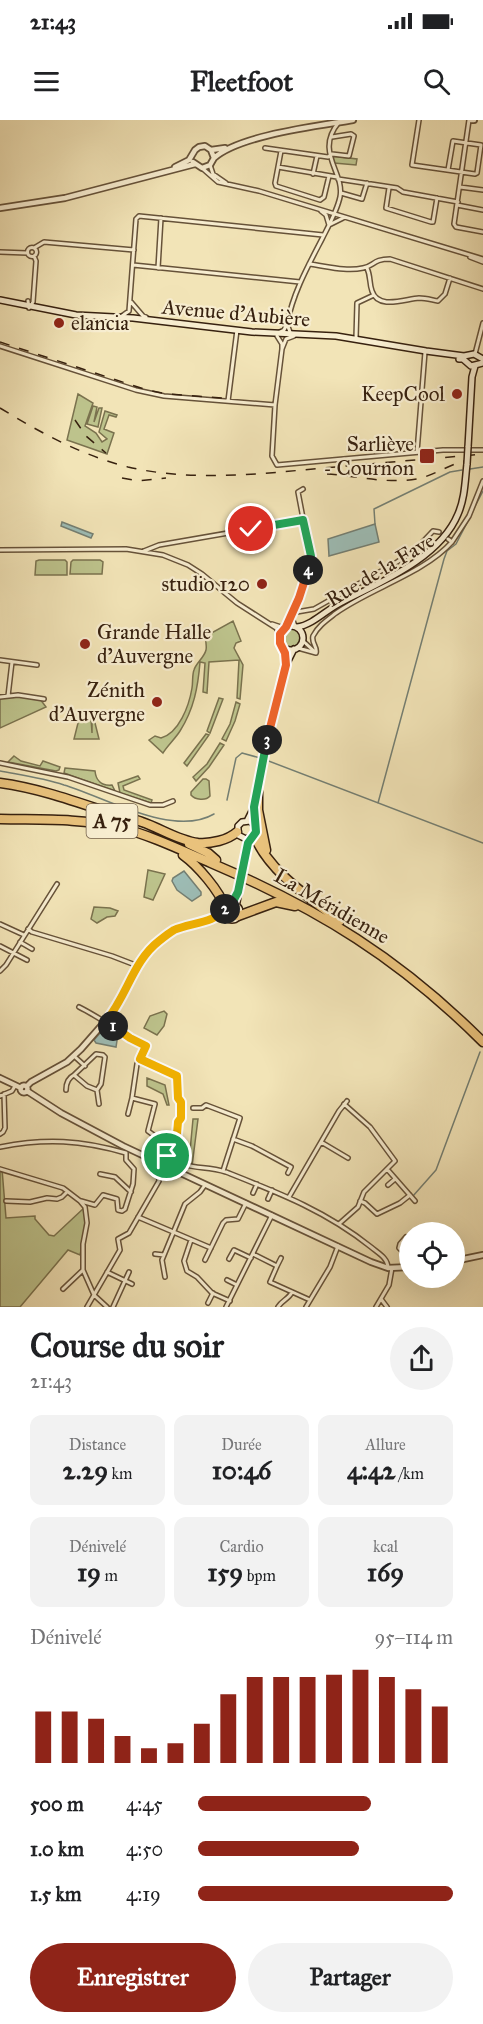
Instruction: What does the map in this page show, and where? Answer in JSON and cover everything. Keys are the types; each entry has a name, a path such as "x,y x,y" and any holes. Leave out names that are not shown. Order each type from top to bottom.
{"highway":[{"path":"0,783 51,793 125,817 187,843 208,853 216,860"},
{"path":"258,792 258,810 264,843 279,871"},
{"name":"La Méridienne","path":"0,814 72,816 111,820 150,832 216,860 299,898 340,921 412,970 483,1034"},
{"path":"125,817 139,820 199,843 219,841 240,835"},
{"name":"La Méridienne","path":"0,819 102,824 134,832 274,891 324,917 360,940 415,980 483,1042"},
{"path":"253,836 279,871 302,893 340,921"},
{"path":"159,841 191,861 230,911 276,902 285,903 360,940"}],"main road":[{"name":"Avenue d'Aubière","path":"1,301 30,305 77,317 131,317 237,331 286,335 327,335 475,361"},
{"name":"Avenue d'Aubière","path":"30,305 59,313 131,317 237,331"},
{"path":"286,665 279,635 285,627 305,627 334,606 423,556 440,542 450,529 460,509 465,488 475,361"},
{"path":"244,861 240,824 247,821 254,807 265,748 286,665 307,629 354,596"},
{"path":"297,627 303,639"},
{"path":"282,646 296,649"},
{"path":"230,911 239,889 248,843 256,830 254,807"},
{"path":"247,821 254,825"},
{"path":"240,835 253,836"}],"street":[{"path":"169,170 186,162 199,147 211,150 233,147 269,136 353,120"},
{"path":"419,120 412,165 462,172 477,173 482,147 480,144 452,142 448,170"},
{"path":"471,121 454,224 456,227 483,232"},
{"path":"282,349 297,289 334,214 340,193 338,178 330,156 331,137 339,122"},
{"path":"265,148 316,156 349,156 355,137 351,134 331,137"},
{"path":"202,168 210,165 214,158 233,147"},
{"path":"211,150 214,158"},
{"path":"281,150 276,186 320,200 324,197 329,176"},
{"path":"192,156 195,164 218,182 334,214 483,260"},
{"path":"314,174 316,156"},
{"path":"0,208 64,198 195,164"},
{"path":"210,165 213,174 228,184"},
{"path":"278,167 397,188 403,192 483,210"},
{"path":"362,199 367,183"},
{"path":"460,187 483,190"},
{"path":"389,188 386,205 388,210 431,222 437,198"},
{"path":"340,193 367,201"},
{"path":"320,210 326,215 329,225"},
{"path":"131,317 136,219 142,215 323,235"},
{"path":"329,225 344,217"},
{"path":"158,268 161,218"},
{"path":"309,233 317,236 321,241"},
{"path":"27,253 28,249 44,242 134,250"},
{"path":"30,305 36,261 34,248"},
{"path":"0,252 27,253 30,257 34,256"},
{"path":"309,264 344,269 367,268 374,261 390,259 483,289"},
{"path":"133,265 300,282"},
{"path":"367,268 371,276 372,292 384,302 424,298 438,301 445,294 450,279"},
{"path":"285,281 293,284 297,289"},
{"path":"355,340 357,303 374,295"},
{"path":"131,302 144,317 164,321"},
{"path":"131,317 137,311"},
{"path":"475,361 483,322"},
{"path":"228,401 237,331"},
{"path":"286,335 282,344 275,405 272,456 273,462 277,465 443,450 483,450"},
{"path":"0,346 136,390 164,396 275,405"},
{"path":"417,452 425,352"},
{"name":"Rue de la Fave","path":"316,653 317,649 312,636 326,620 353,602 421,566 452,542 469,516 483,481"},
{"path":"265,621 285,627 299,598 311,560 298,492 303,489"},
{"path":"144,551 153,547 303,520"},
{"path":"291,613 319,607 407,556 433,531 439,532"},
{"name":"Rue de la Fave","path":"448,539 452,542"},
{"path":"152,552 153,547"},
{"path":"0,550 115,549 152,552 181,562 202,574 239,605 276,628 279,635"},
{"path":"291,613 297,627"},
{"path":"303,639 316,653"},
{"path":"296,649 316,653"},
{"path":"0,660 36,665"},
{"path":"8,696 12,662"},
{"path":"0,697 44,699"},
{"path":"0,763 68,777 150,805 163,805 173,801"},
{"path":"0,971 57,884"},
{"path":"0,1134 5,1128 2,1095 22,1088 74,1056 106,1021 121,1000 148,950 171,932 230,911"},
{"path":"0,924 24,935"},
{"path":"28,929 138,966"},
{"path":"20,942 32,949"},
{"path":"0,946 27,960"},
{"path":"80,1007 146,1046 140,1059 128,1114"},
{"path":"66,1090 70,1078 96,1054 104,1056 101,1084 97,1090"},
{"path":"74,1056 85,1066"},
{"path":"140,1059 177,1076 181,1118 178,1122 176,1145 170,1147"},
{"path":"74,1075 87,1086 97,1090 99,1104"},
{"path":"0,1078 22,1088 127,1151 156,1162 376,1264 390,1268 399,1268"},
{"path":"132,1098 155,1104 148,1131 170,1147"},
{"path":"289,1197 346,1102 370,1127 395,1161 364,1192 357,1207 340,1223"},
{"path":"193,1108 202,1108 206,1105 240,1118 223,1171"},
{"path":"233,1139 252,1146 291,1167 288,1173"},
{"path":"0,1147 58,1140 127,1151"},
{"path":"321,1142 348,1158"},
{"path":"167,1156 170,1147"},
{"path":"80,1201 95,1205 101,1195 116,1197 117,1209 122,1211 125,1209 131,1192 134,1168 126,1160 127,1151"},
{"path":"87,1307 120,1250 118,1239 129,1233 159,1181 155,1165 158,1158 167,1156 187,1167 215,1169 257,1184 289,1197 340,1223 388,1263 390,1268 388,1284 376,1307"},
{"path":"0,1169 63,1188 85,1207 87,1223 82,1250 83,1270 94,1294 107,1307"},
{"path":"387,1169 415,1201"},
{"path":"100,1174 115,1177 131,1192"},
{"path":"388,1185 394,1179"},
{"path":"253,1193 257,1184"},
{"path":"165,1278 162,1262 185,1204 203,1190 205,1185"},
{"path":"268,1200 272,1190"},
{"path":"6,1201 30,1202 57,1198 62,1197 68,1191"},
{"path":"360,1201 377,1214 400,1203 410,1195"},
{"path":"205,1260 223,1223 226,1220 238,1219 246,1203"},
{"path":"226,1307 272,1215"},
{"path":"138,1217 211,1248"},
{"path":"191,1240 186,1252 185,1269 213,1293 230,1301"},
{"path":"306,1307 330,1267 338,1246"},
{"path":"229,1258 234,1250 277,1266"},
{"path":"155,1254 164,1255"},
{"path":"465,1259 483,1255"},
{"path":"281,1258 270,1282 310,1300"},
{"path":"63,1289 83,1270"},
{"path":"106,1272 132,1284"},
{"path":"113,1307 129,1272"},
{"path":"227,1280 237,1285"},
{"path":"278,1307 281,1302 290,1298 292,1292"},
{"path":"208,1303 213,1293"},
{"path":"381,1299 387,1307"}],"green space":[{"path":"332,156 357,159 356,165 334,163"},
{"path":"78,394 93,403 85,426 96,433 102,442 107,439 99,432 105,411 117,415 116,417 109,415 104,429 114,433 107,454 67,440"},
{"path":"93,406 97,407 94,422 99,408 102,408 98,427 87,424"},
{"path":"65,560 67,575 35,575 36,561"},
{"path":"73,560 100,560 103,562 102,574 70,574"},
{"path":"233,621 241,641 236,643 234,648 243,665 240,699 237,698 239,660 209,662 207,693 203,692 205,663 200,662 189,714 180,731 163,753 149,740 155,736 161,738 167,735 178,725 188,703 194,670 206,650 206,636"},
{"path":"291,627 298,630 301,637 298,644 291,647 284,644 281,637 284,630"},
{"path":"0,698 40,699 46,707 0,728"},
{"path":"219,698 223,699 210,733 207,731"},
{"path":"236,702 240,704 226,741 222,739 230,724"},
{"path":"79,719 91,719 92,733 92,719 94,719 99,739 74,739"},
{"path":"206,734 209,735 187,766 184,763"},
{"path":"220,743 224,745 196,781 193,777 207,764"},
{"path":"14,756 21,761 40,766 43,761 60,767 56,771 8,762"},
{"path":"65,768 95,771 100,782 112,785 115,791 64,773"},
{"path":"138,776 140,779 123,786 124,790 152,800 151,803 120,793 118,783"},
{"path":"203,779 209,781 210,796 203,799 195,798 191,792"},
{"path":"148,870 165,874 153,900 144,897"},
{"path":"94,907 118,911 115,916 107,917 97,923 91,919"},
{"path":"164,1011 167,1014 164,1026 157,1035 144,1028 150,1016"},
{"path":"147,1078 165,1085 169,1105 163,1094 147,1086"},
{"path":"193,1119 198,1119 192,1166 189,1162"},
{"path":"0,1169 2,1169 6,1218 35,1216 49,1235 54,1236 85,1207 87,1223 80,1255 68,1250 20,1307 0,1307"}],"water":[{"path":"62,522 93,534 91,538 61,526"},
{"path":"375,524 379,542 329,556 328,539"},
{"path":"184,871 201,892 201,895 192,901 177,890 172,881"},
{"path":"106,1026 118,1034 116,1047 96,1043 94,1040"}],"waterway":[{"path":"470,469 483,467"},
{"path":"375,524 374,509 450,472 462,470"},
{"path":"471,514 483,491"},
{"path":"378,803 444,559 447,551 456,544 469,519"},
{"path":"227,800 236,758 242,753 260,758"},
{"path":"266,760 483,843"},
{"path":"0,771 56,783 159,819 197,820 214,814"},
{"path":"413,1196 436,1170 480,1052"}],"railway":[{"path":"0,342 147,390 167,394 223,398"},
{"path":"0,408 78,450 111,462 152,472 201,475 250,474 483,454"},
{"path":"75,420 86,436 106,453"},
{"path":"327,474 398,481 410,480 427,476 464,461"},
{"path":"122,478 138,481 166,478"}],"place":[{"name":"elancia","path":"59,323"},
{"name":"KeepCool","path":"457,394"},
{"name":"Sarliève - Cournon","path":"427,456"},
{"name":"studio 120","path":"262,584"},
{"name":"Grande Halle d'Auvergne","path":"85,644"},
{"name":"Zénith d'Auvergne","path":"157,702"}],"route":[{"path":"167,1156 170,1147 176,1145 178,1122 181,1118 177,1076 140,1059 146,1046 106,1021 116,1009 141,959 148,950 176,929 213,918 231,905 238,892 248,843 256,832 254,807 261,765 286,665 285,653 279,637 289,622 299,598 311,556 303,520 251,529"}]}
